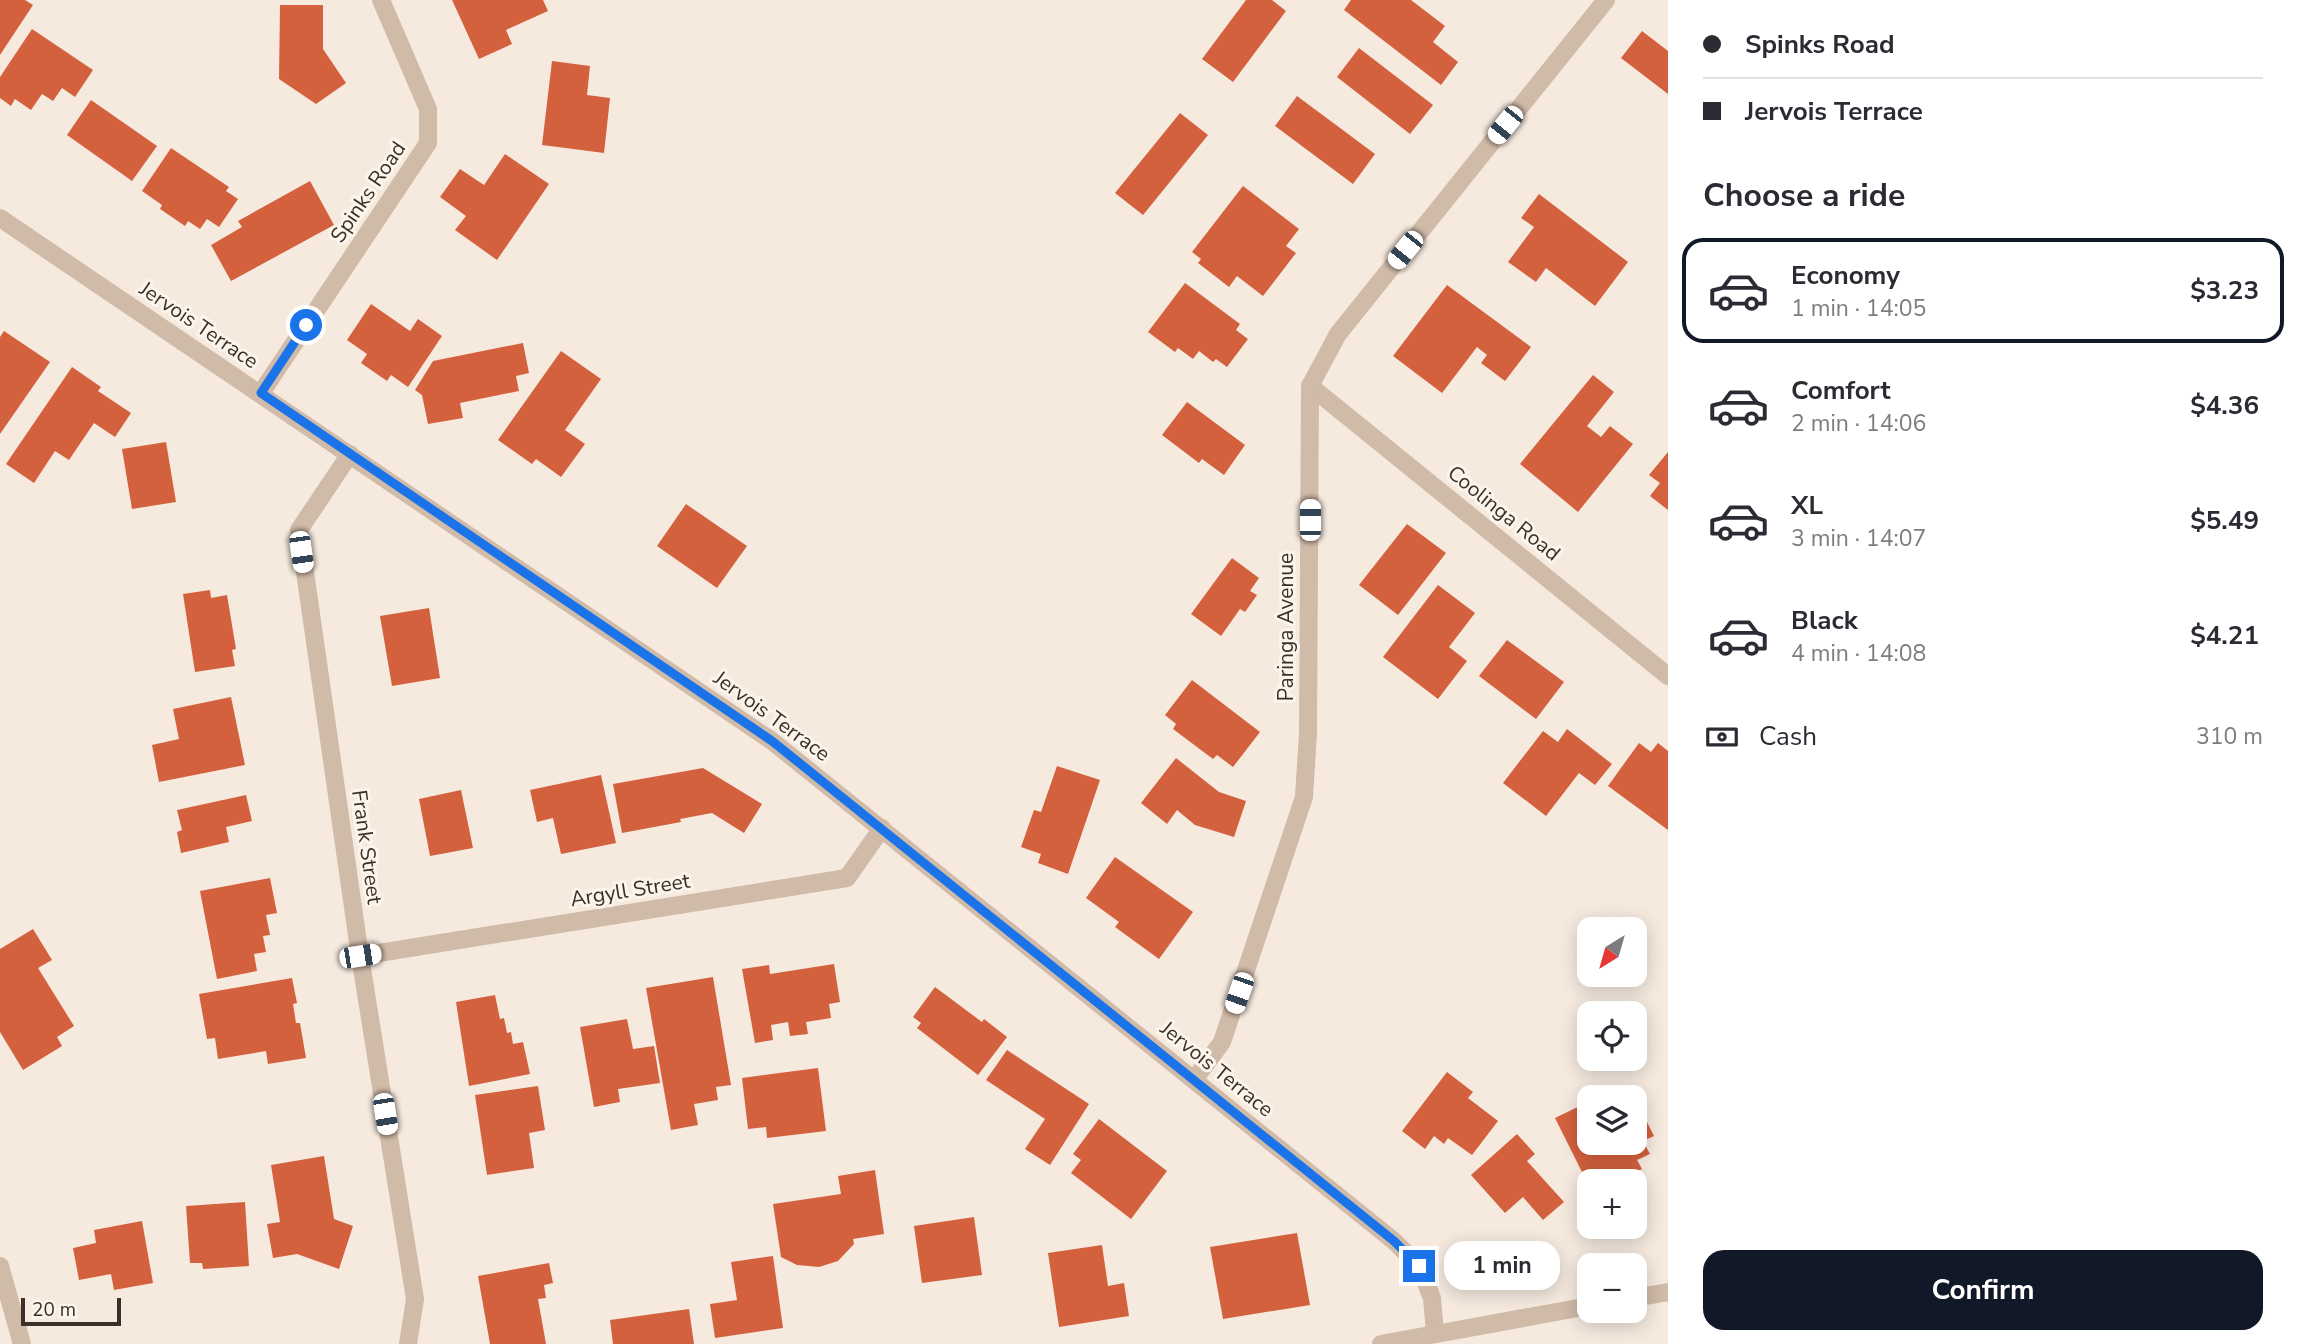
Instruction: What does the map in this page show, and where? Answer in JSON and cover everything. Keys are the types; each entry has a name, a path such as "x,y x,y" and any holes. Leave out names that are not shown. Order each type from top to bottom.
{"street":[{"name":"Spinks Road","path":"261,393 428,143 428,109 381,0"},
{"name":"Paringa Avenue","path":"1194,1080 1222,1042 1304,797 1308,733 1310,386 1338,334 1606,0"},
{"name":"Jervois Terrace","path":"0,218 772,741 1394,1241 1419,1266 1432,1298 1435,1333"},
{"name":"Coolinga Road","path":"1310,386 1668,676"},
{"name":"Frank Street","path":"350,454 299,530 360,956 415,1299 408,1344"},
{"name":"Argyll Street","path":"360,956 847,878 882,828"},
{"path":"0,1266 22,1344"},
{"path":"1647,1296 1668,1292"},
{"path":"1381,1344 1577,1308"}],"building":[{"path":"0,0 25,0 33,5 0,55"},
{"path":"452,0 543,0 548,11 506,30 512,44 479,59"},
{"path":"1246,0 1272,0 1286,11 1233,82 1202,59"},
{"path":"1351,0 1411,0 1445,26 1433,42 1458,62 1441,85 1344,10"},
{"path":"280,5 323,5 323,49 346,83 316,104 279,79"},
{"path":"32,29 93,70 75,97 62,88 53,101 42,94 31,110 15,99 11,106 0,98 0,77"},
{"path":"1642,31 1668,51 1668,94 1621,58"},
{"path":"1359,48 1433,105 1410,134 1337,77"},
{"path":"552,61 590,66 587,95 610,98 604,153 542,145"},
{"path":"1297,96 1375,154 1353,184 1275,126"},
{"path":"91,100 157,146 132,181 67,135"},
{"path":"1180,113 1208,135 1143,215 1115,193"},
{"path":"171,148 229,187 226,191 238,199 219,227 207,219 200,229 188,221 185,226 160,209 162,205 142,191"},
{"path":"505,154 549,184 497,260 455,230 466,216 440,197 460,169 484,185"},
{"path":"310,181 334,225 231,281 211,245 242,227 238,221"},
{"path":"1243,186 1299,229 1286,246 1296,253 1263,296 1237,276 1229,287 1198,263 1201,259 1192,252"},
{"path":"1539,194 1628,262 1595,306 1546,268 1536,282 1508,262 1534,227 1521,218"},
{"path":"1185,283 1240,324 1236,330 1248,339 1227,367 1216,359 1213,362 1199,351 1193,359 1178,348 1175,352 1148,332"},
{"path":"1447,285 1531,347 1505,381 1481,363 1487,355 1477,347 1442,393 1393,356"},
{"path":"371,304 410,331 418,319 442,336 408,387 391,375 387,381 361,363 367,354 347,340"},
{"path":"4,331 50,362 0,434 0,337"},
{"path":"523,343 529,373 516,376 519,391 460,403 463,418 428,424 422,395 415,390 433,361"},
{"path":"561,351 601,379 565,430 585,444 561,477 536,459 532,464 498,440"},
{"path":"72,367 101,387 98,391 131,413 115,437 94,423 69,460 55,451 34,483 6,464"},
{"path":"1593,375 1614,392 1587,426 1601,437 1610,426 1633,444 1578,512 1520,464"},
{"path":"1187,402 1245,445 1224,475 1202,459 1199,463 1162,435"},
{"path":"166,442 176,502 132,509 122,449"},
{"path":"1668,452 1668,510 1650,496 1660,483 1649,475"},
{"path":"686,504 747,546 717,588 657,546"},
{"path":"1407,524 1446,553 1398,615 1359,585"},
{"path":"1232,558 1259,578 1250,591 1257,595 1245,612 1240,609 1221,636 1191,614"},
{"path":"1438,585 1475,613 1449,647 1467,661 1438,699 1383,657"},
{"path":"210,590 211,598 227,595 236,649 232,650 235,666 195,672 183,594"},
{"path":"429,608 440,678 392,686 380,616"},
{"path":"1507,640 1564,682 1536,719 1479,676"},
{"path":"1192,680 1260,732 1233,767 1217,755 1213,759 1173,729 1176,724 1165,715"},
{"path":"231,697 245,765 159,782 152,745 179,739 173,709"},
{"path":"1567,729 1612,764 1595,785 1579,773 1546,816 1503,783 1543,731 1558,742"},
{"path":"1639,743 1651,752 1658,743 1668,751 1668,830 1608,786"},
{"path":"1176,758 1219,792 1246,801 1234,837 1195,825 1177,810 1167,824 1141,803"},
{"path":"1057,766 1100,780 1068,874 1038,863 1041,854 1021,847 1034,810 1041,812"},
{"path":"703,768 762,804 744,833 712,813 622,833 613,784"},
{"path":"601,775 616,843 561,854 553,818 537,822 530,790"},
{"path":"461,790 473,848 430,856 419,799"},
{"path":"246,795 252,821 226,827 229,842 181,853 177,832 182,830 177,810"},
{"path":"1115,857 1193,912 1159,959 1115,927 1119,922 1086,898"},
{"path":"270,878 277,913 266,915 270,935 263,936 266,952 254,954 257,971 217,979 200,891"},
{"path":"33,929 52,960 38,968 74,1026 57,1037 62,1046 23,1070 0,1032 0,949"},
{"path":"834,964 840,1002 829,1004 831,1018 806,1022 808,1034 790,1036 788,1022 771,1025 773,1040 755,1043 742,969 769,965 770,974"},
{"path":"713,977 731,1085 716,1087 718,1100 694,1104 698,1125 671,1130 646,988"},
{"path":"292,978 297,1003 293,1004 296,1023 300,1023 306,1058 268,1064 266,1051 218,1059 215,1038 207,1039 199,994"},
{"path":"935,987 1007,1037 978,1075 917,1028 921,1023 913,1017"},
{"path":"495,995 500,1019 504,1018 513,1044 523,1042 530,1074 469,1086 456,1002"},
{"path":"627,1019 633,1049 654,1046 660,1083 618,1089 620,1102 594,1107 580,1027"},
{"path":"1007,1050 1089,1104 1050,1165 1025,1149 1045,1119 986,1080"},
{"path":"818,1068 826,1131 767,1138 766,1127 748,1129 742,1078"},
{"path":"1447,1072 1473,1092 1468,1098 1498,1121 1472,1155 1448,1138 1444,1144 1434,1136 1425,1149 1402,1131"},
{"path":"538,1086 545,1130 529,1133 534,1168 487,1175 475,1095"},
{"path":"1577,1107 1577,1155 1647,1155 1647,1148 1650,1154 1637,1160 1642,1169 1580,1169 1555,1118"},
{"path":"1099,1119 1167,1171 1131,1219 1071,1173 1081,1160 1073,1154"},
{"path":"1647,1122 1654,1136 1647,1139"},
{"path":"1517,1134 1535,1154 1527,1161 1564,1202 1543,1220 1523,1197 1505,1213 1471,1175"},
{"path":"324,1156 334,1219 353,1226 339,1269 297,1254 273,1258 267,1224 280,1222 271,1165"},
{"path":"875,1170 884,1234 853,1239 854,1244 838,1261 819,1267 797,1265 781,1257 773,1204 841,1194 838,1176"},
{"path":"245,1202 249,1266 203,1269 202,1263 190,1263 186,1206"},
{"path":"974,1217 982,1275 922,1283 914,1226"},
{"path":"142,1221 153,1283 114,1290 111,1274 79,1280 73,1248 96,1243 94,1230"},
{"path":"1297,1233 1310,1305 1223,1319 1210,1247"},
{"path":"1102,1245 1108,1286 1124,1283 1129,1316 1059,1327 1048,1253"},
{"path":"773,1256 783,1328 715,1338 710,1304 737,1300 731,1262"},
{"path":"549,1263 553,1283 544,1285 546,1298 538,1299 546,1344 490,1344 478,1276"},
{"path":"689,1309 694,1344 613,1344 610,1320"}],"route":[{"path":"306,325 261,393 772,741 1394,1241 1419,1266"}]}
